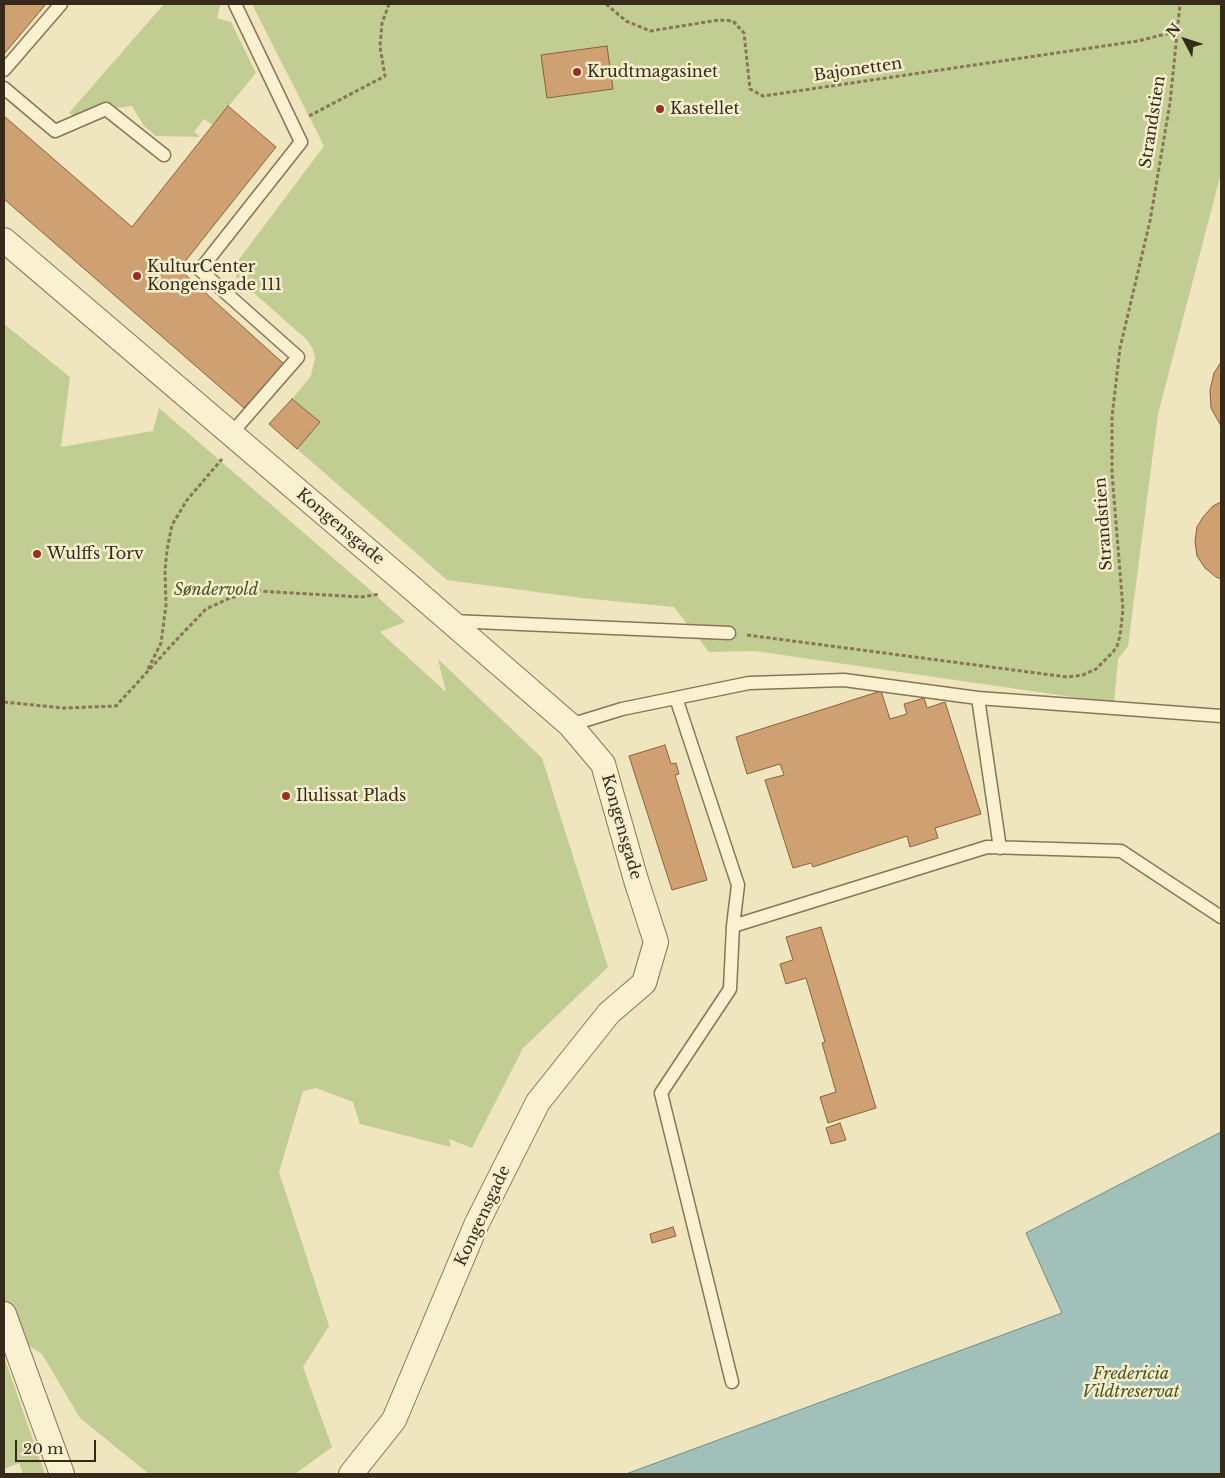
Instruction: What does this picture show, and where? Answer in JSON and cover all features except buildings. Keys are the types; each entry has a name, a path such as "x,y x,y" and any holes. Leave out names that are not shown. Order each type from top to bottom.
{"street":[{"name":"Kongensgade","path":"4,240 570,725 603,764 656,942 644,984 609,1013 538,1102 478,1223 394,1420 351,1474"},
{"path":"4,1314 62,1474"}],"lane":[{"path":"4,70 61,4"},
{"path":"235,4 301,142 200,270 298,358 235,437"},
{"path":"4,88 55,131 106,109 164,155"},
{"path":"450,621 729,633"},
{"path":"570,725 622,710 749,683 844,680 978,698 1221,716"},
{"path":"676,698 738,884 733,926 730,988 661,1093 732,1382"},
{"path":"978,698 1000,848"},
{"path":"733,926 987,847 1121,852 1221,918"}],"path":[{"path":"293,125 384,76 380,47 382,23 389,4"},
{"name":"Bajonetten","path":"606,4 626,21 650,31 719,20 733,21 744,33 750,89 763,96 1138,41 1178,31"},
{"name":"Strandstien","path":"729,633 1067,677 1083,675 1096,669 1113,652 1120,636 1123,609 1112,473 1112,417 1120,348 1150,221 1170,103 1180,4"},
{"path":"146,674 161,643 166,604 165,571 172,525 187,500 235,437"},
{"path":"4,702 63,708 116,706 206,609 230,598 258,591 362,597 413,589"}],"green space":[{"path":"164,4 222,4 220,5 217,18 231,22 256,73 213,125 204,119 194,132 200,137 156,136 144,126 132,106 106,109 80,121 69,113"},
{"path":"252,4 1221,4 1221,173 1158,414 1128,646 1118,659 1114,703 755,651 709,652 674,607 582,598 447,580 297,449 319,422 292,399 311,376 315,358 313,349 307,340 236,277 237,262 324,146"},
{"name":"Søndervold","path":"4,324 70,377 61,447 153,431 159,408 405,622 380,632 446,692 438,659 542,758 608,967 523,1048 472,1148 449,1139 451,1147 360,1124 353,1102 316,1088 303,1091 279,1172 329,1326 303,1367 332,1447 295,1474 149,1474 80,1418 42,1354 4,1330"},
{"path":"4,1357 45,1474 23,1474 19,1463 4,1469"}],"water":[{"name":"Fredericia Vildtreservat","path":"1221,1132 1221,1474 626,1474 1062,1313 1026,1233"}],"place":[{"name":"Krudtmagasinet","path":"577,72"},
{"name":"Kastellet","path":"660,109"},
{"name":"KulturCenter Kongensgade 111","path":"137,276"},
{"name":"Wulffs Torv","path":"37,554"},
{"name":"Ilulissat Plads","path":"286,796"}]}
